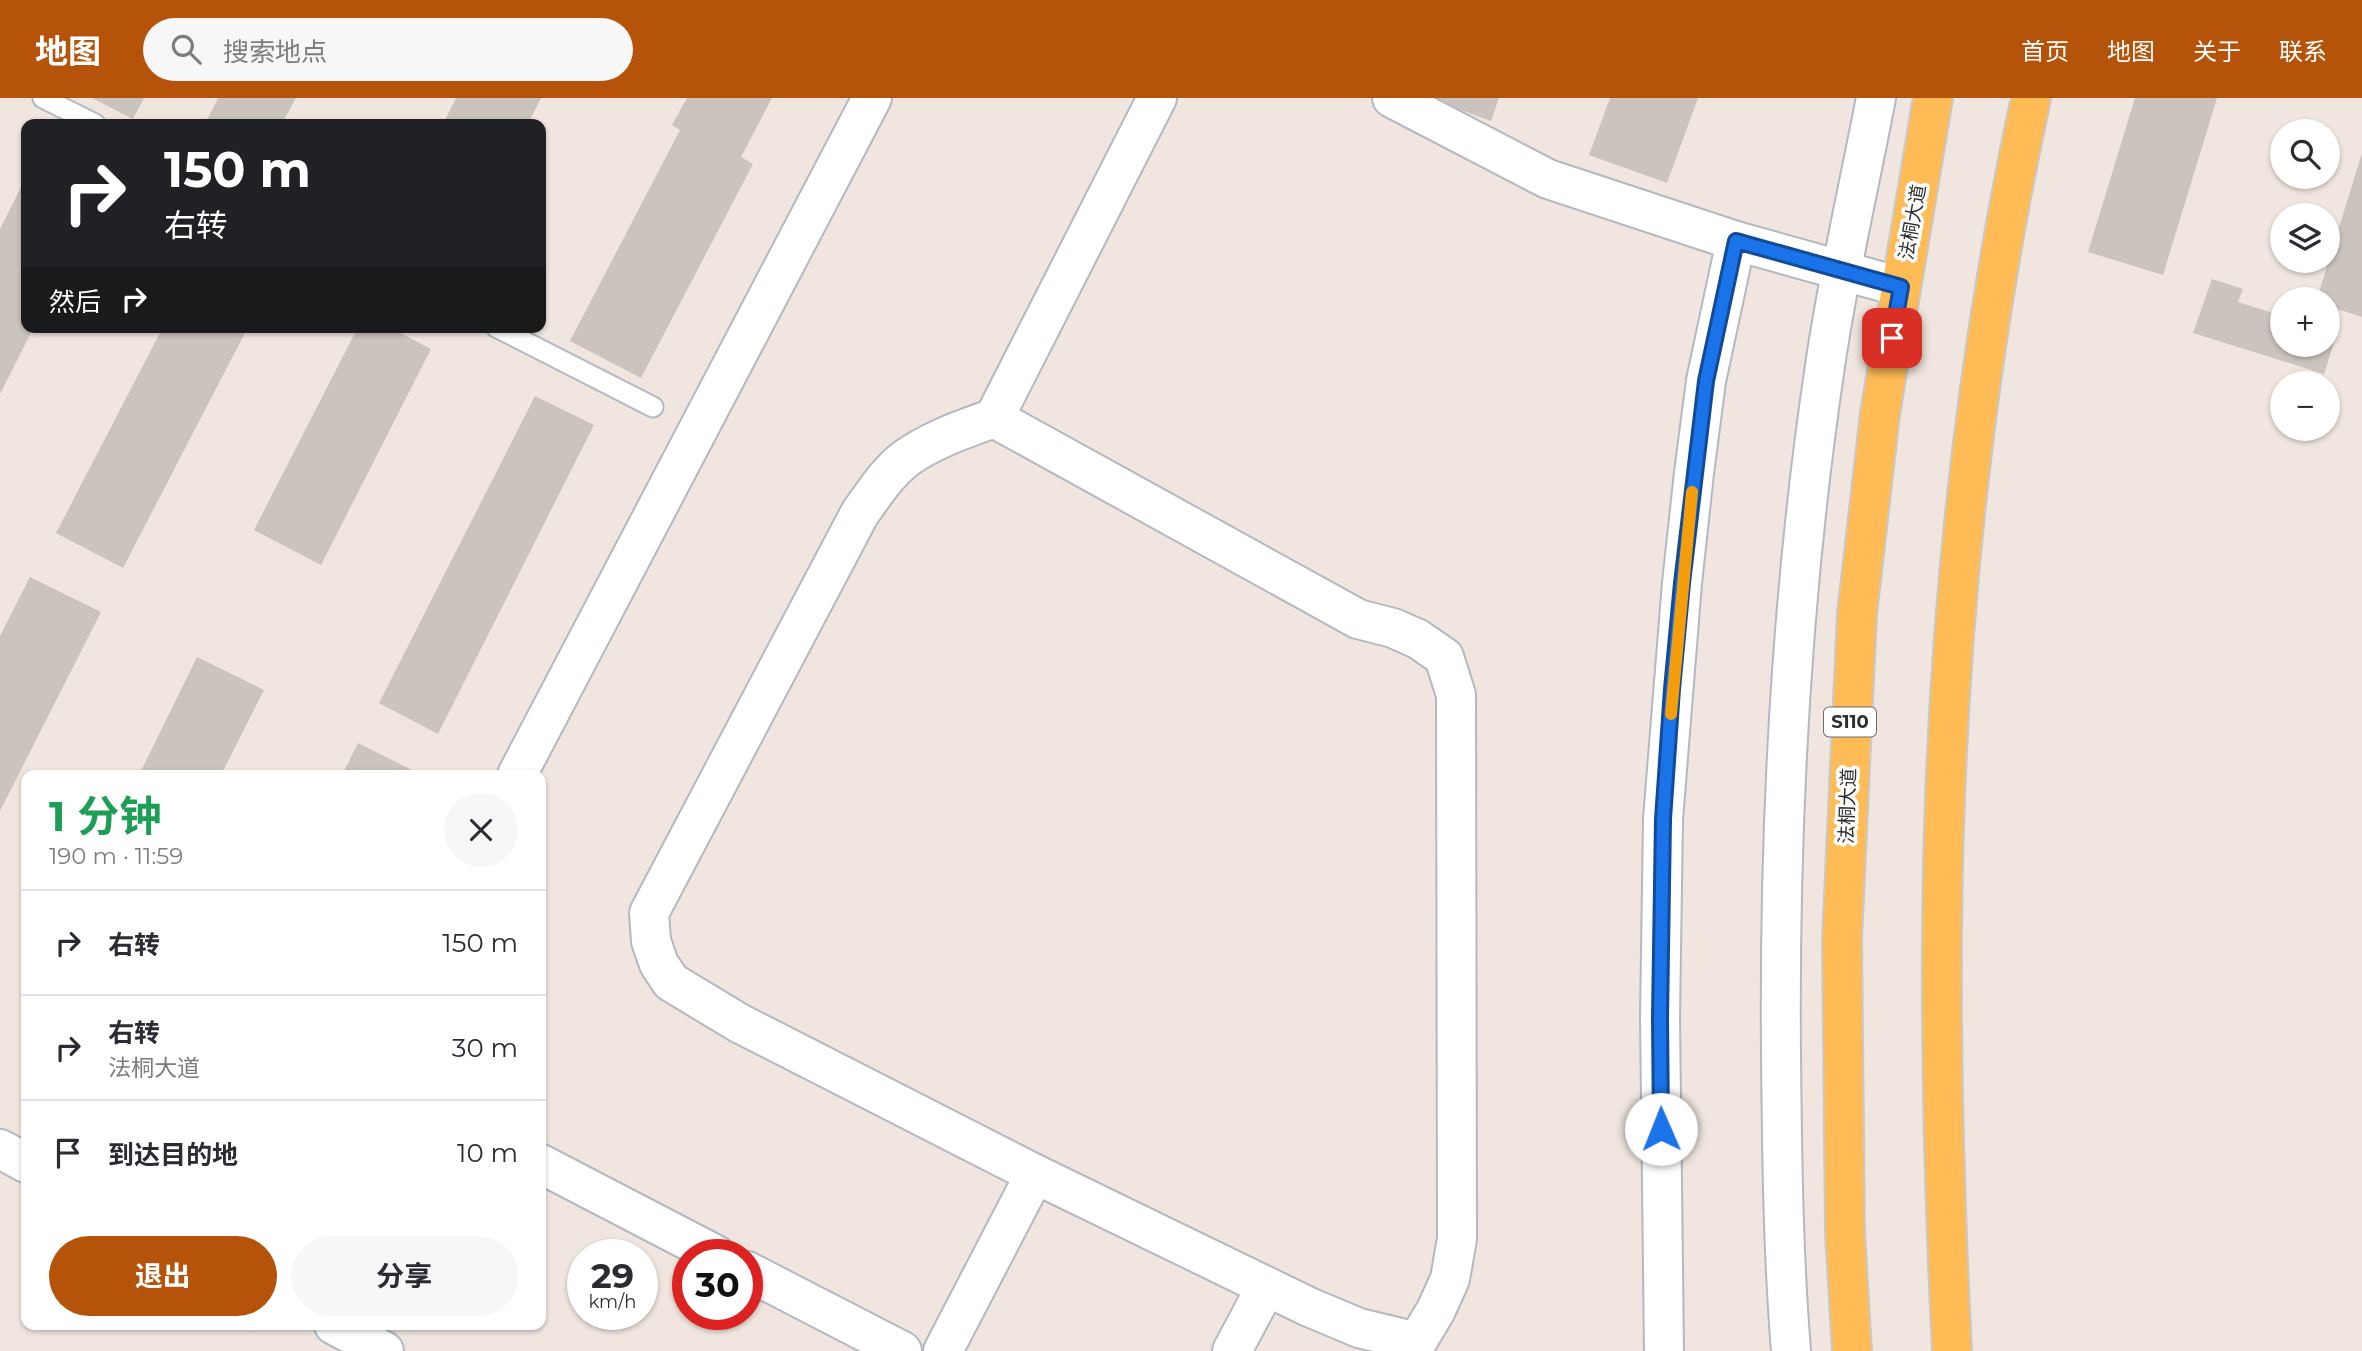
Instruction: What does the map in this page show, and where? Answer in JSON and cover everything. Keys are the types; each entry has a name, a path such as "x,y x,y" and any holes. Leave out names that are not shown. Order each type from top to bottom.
{"main road":[{"name":"法桐大道","path":"1852,1351 1845,1233 1841,1036 1850,721 1857,614 1880,414 1933,98"},
{"path":"1952,1351 1944,1178 1942,999 1945,811 1953,666 1973,447 1998,265 2031,98"}],"street":[{"path":"520,770 872,98"},
{"path":"994,418 1358,619 1393,628 1418,639 1444,657 1456,695 1457,1239 1450,1279 1417,1342 1359,1328 1308,1307 1035,1174 739,1023 671,982 659,964 651,941 649,914 868,502 883,481 906,459 936,441 994,418 1157,98"},
{"path":"1392,98 1548,179 1736,241 1901,287"},
{"path":"1791,1351 1782,1170 1781,998 1783,836 1792,663 1825,364 1876,98"},
{"path":"1664,1351 1660,1017 1663,819 1680,596 1694,473 1706,381 1736,241"},
{"path":"0,1149 21,1160"},
{"path":"546,1167 685,1239"},
{"path":"943,1351 1035,1174"},
{"path":"763,1279 901,1351"},
{"path":"1232,1351 1266,1287"},
{"path":"344,1330 384,1351"}],"lane":[{"path":"43,98 85,119"},
{"path":"508,333 653,407"}],"building":[{"path":"92,98 144,98 133,119"},
{"path":"218,98 296,98 285,119 208,119"},
{"path":"456,98 541,98 530,119 446,119"},
{"path":"687,98 772,98 741,157 753,164 641,378 570,341 680,130 672,125"},
{"path":"1428,98 1499,98 1491,121"},
{"path":"1610,98 1698,98 1667,183 1589,155"},
{"path":"2135,98 2217,98 2163,275 2088,252"},
{"path":"2362,153 2362,317 2340,310 2340,287 2321,287 2325,273 2340,273 2340,224"},
{"path":"21,187 21,333 31,333 0,394 0,229"},
{"path":"2212,279 2243,289 2238,302 2270,312 2270,357 2329,357 2325,371 2314,371 2193,333"},
{"path":"160,333 245,333 123,568 56,533"},
{"path":"355,333 400,333 431,349 321,565 254,530"},
{"path":"535,396 594,425 438,734 379,703"},
{"path":"30,577 101,612 0,811 0,636"},
{"path":"197,657 264,690 224,770 141,770"},
{"path":"358,743 412,770 344,770"}],"slow traffic":[{"path":"1671,714 1692,492"}],"route":[{"path":"1661,1129 1660,941 1663,819 1672,689 1706,381 1736,241 1901,287 1892,338"}]}
